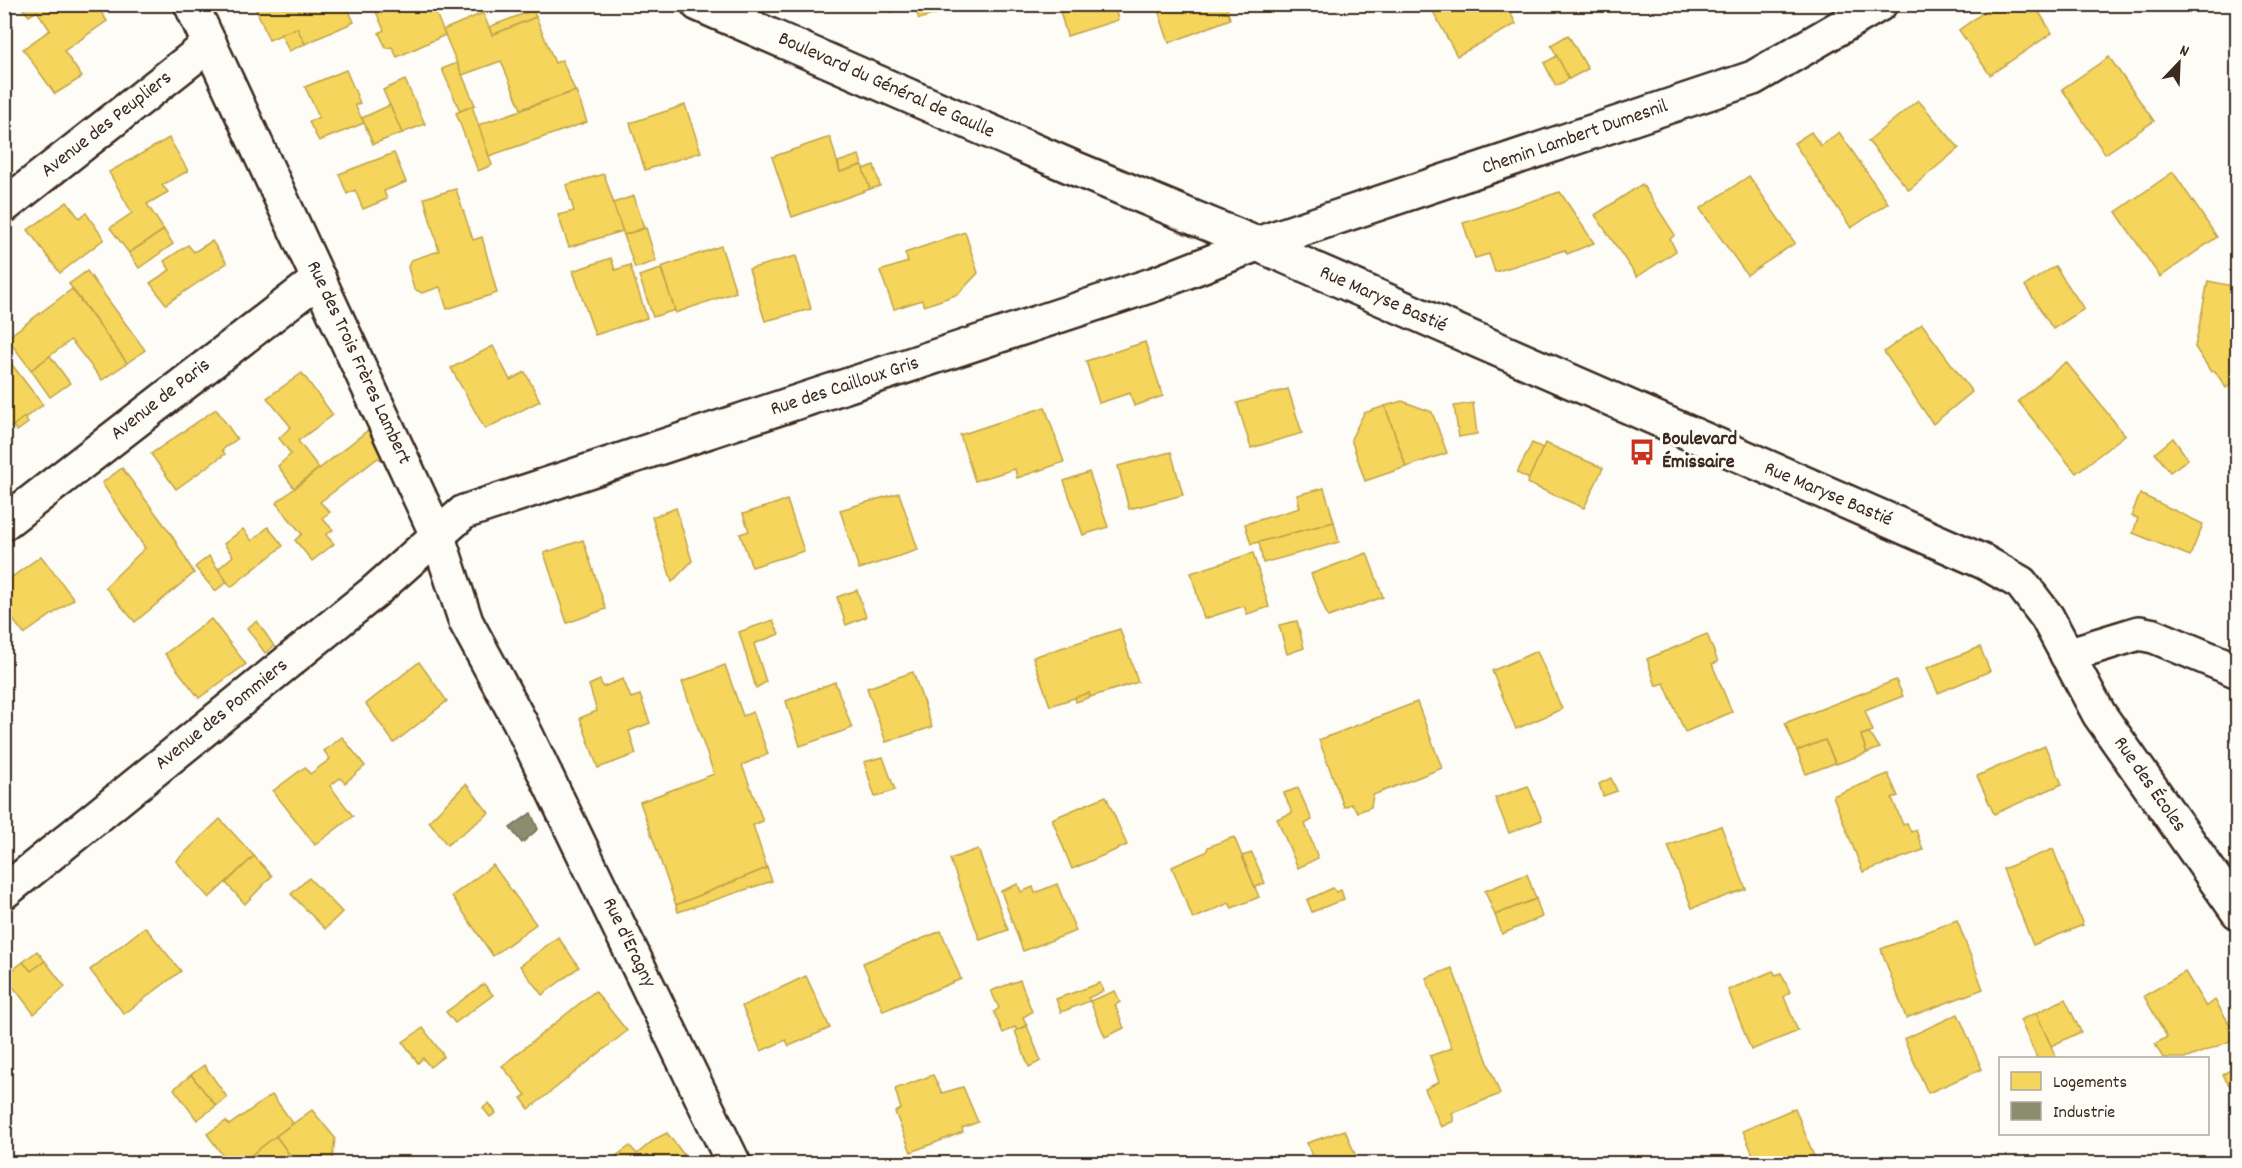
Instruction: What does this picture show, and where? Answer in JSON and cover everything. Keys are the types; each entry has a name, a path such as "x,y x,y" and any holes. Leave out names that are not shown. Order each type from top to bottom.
{"street":[{"name":"Rue des Trois Frères Lambert","path":"191,4 438,537 466,622 520,722"},
{"name":"Boulevard du Général de Gaulle","path":"698,4 1074,168 1257,244"},
{"name":"Chemin Lambert Dumesnil","path":"1257,244 1754,78 1880,4"},
{"name":"Avenue des Peupliers","path":"4,206 210,44"},
{"name":"Rue des Cailloux Gris","path":"438,537 464,513 1155,284 1257,244"},
{"name":"Rue Maryse Bastié","path":"1257,244 1984,562 2020,583 2047,617 2067,655"},
{"name":"Avenue de Paris","path":"4,523 319,279"},
{"name":"Avenue des Pommiers","path":"4,892 375,592 438,537"},
{"path":"2067,655 2139,633 2154,636 2238,671"},
{"name":"Rue des Écoles","path":"2067,655 2099,714 2238,912"},
{"name":"Rue d'Eragny","path":"520,722 734,1164"}],"building: Logements":[{"path":"28,4 96,4 107,21 64,51 82,77 55,94 23,49 50,30 37,11 29,16 23,9"},
{"path":"254,4 346,4 354,22 305,44 297,28 269,40"},
{"path":"395,4 432,4 445,35 397,57 392,47 386,48 379,33 384,30 376,12"},
{"path":"888,4 940,4 942,12 919,19 914,5 891,12"},
{"path":"1058,4 1114,4 1118,20 1067,36"},
{"path":"1156,4 1226,4 1230,19 1169,43"},
{"path":"1300,4 1319,4 1303,11"},
{"path":"1429,4 1506,4 1516,24 1457,56"},
{"path":"1995,4 2034,4 2052,33 1990,75 1959,30"},
{"path":"533,10 536,17 492,35 489,27"},
{"path":"483,13 492,35 536,17 555,63 562,60 575,91 521,109 501,61 462,75 443,30"},
{"path":"297,28 305,44 289,51 281,34"},
{"path":"1568,35 1588,69 1569,79 1551,45"},
{"path":"1557,56 1569,79 1556,86 1544,63"},
{"path":"2109,57 2154,121 2105,154 2062,89"},
{"path":"457,63 475,105 460,111 442,69"},
{"path":"346,70 360,103 355,105 364,123 319,141 309,122 319,117 305,87"},
{"path":"405,80 425,124 402,133 383,90"},
{"path":"576,91 587,122 489,156 478,125"},
{"path":"1918,100 1959,148 1909,190 1868,141"},
{"path":"390,105 402,133 373,144 362,118"},
{"path":"685,105 701,152 645,170 630,123"},
{"path":"472,106 492,165 478,171 456,113"},
{"path":"1811,132 1821,146 1839,132 1888,203 1851,228 1794,143"},
{"path":"830,137 840,172 862,165 870,189 792,217 772,157"},
{"path":"169,138 188,171 162,185 168,192 147,204 164,230 129,253 110,228 132,213 109,172"},
{"path":"394,153 406,182 384,191 387,199 363,209 355,190 347,194 339,174"},
{"path":"859,155 862,165 840,172 838,162"},
{"path":"874,165 880,186 870,189 863,169"},
{"path":"2173,172 2217,237 2160,277 2116,212"},
{"path":"604,174 623,231 569,247 558,215 574,211 566,185"},
{"path":"1749,176 1795,243 1747,275 1700,209"},
{"path":"1642,184 1675,235 1670,239 1676,251 1637,277 1595,215"},
{"path":"456,189 473,240 482,237 497,293 447,309 440,287 422,293 414,289 408,267 411,260 439,251 424,198"},
{"path":"1560,192 1594,243 1567,254 1565,250 1495,272 1489,254 1475,258 1463,223"},
{"path":"634,196 644,228 624,235 613,203"},
{"path":"67,202 79,218 86,213 104,239 60,273 28,230"},
{"path":"646,228 656,261 635,268 624,235"},
{"path":"164,230 173,244 139,268 129,253"},
{"path":"965,232 978,273 958,294 924,306 922,300 894,309 880,271 908,262 905,253"},
{"path":"212,241 227,263 166,304 150,283 170,270 164,261 188,245 194,252"},
{"path":"721,246 736,292 675,313 661,267"},
{"path":"796,256 811,309 765,321 749,269"},
{"path":"611,258 615,270 630,265 647,318 595,335 573,271"},
{"path":"2055,266 2084,309 2053,329 2025,286"},
{"path":"661,269 675,310 653,317 639,276"},
{"path":"87,271 145,350 127,363 69,284"},
{"path":"2208,281 2238,287 2238,380 2226,388 2215,371 2211,372 2195,347"},
{"path":"72,289 127,363 102,380 71,340 31,370 7,338"},
{"path":"1922,324 1972,392 1933,424 1884,352"},
{"path":"1145,342 1163,396 1134,406 1130,393 1099,403 1086,361"},
{"path":"493,346 510,380 525,372 540,401 485,429 451,368"},
{"path":"50,356 70,383 50,397 31,370"},
{"path":"6,357 43,405 4,432 4,358"},
{"path":"2066,362 2125,435 2076,473 2018,401"},
{"path":"302,373 333,415 298,441 319,468 294,488 278,466 291,454 279,438 291,427 267,398"},
{"path":"1288,389 1302,433 1251,448 1237,403"},
{"path":"1402,401 1432,412 1447,453 1406,467 1385,406"},
{"path":"1473,403 1477,434 1459,437 1454,406"},
{"path":"1385,406 1406,467 1365,481 1351,439 1364,413"},
{"path":"1045,407 1064,462 1017,478 1015,469 975,481 960,435"},
{"path":"216,409 237,439 222,450 225,454 176,489 151,454"},
{"path":"24,417 28,423 17,431 13,426"},
{"path":"372,427 388,463 378,458 320,502 330,512 322,518 333,530 326,535 334,544 312,561 295,540 302,534 276,503"},
{"path":"2173,438 2188,459 2170,472 2155,453"},
{"path":"1532,443 1543,448 1529,479 1517,473"},
{"path":"1545,443 1603,468 1584,508 1527,483"},
{"path":"1171,452 1183,495 1129,509 1118,466"},
{"path":"122,468 171,534 194,573 135,622 105,587 145,548 102,483"},
{"path":"1089,472 1108,527 1083,535 1064,481"},
{"path":"1324,488 1334,522 1251,544 1245,524 1300,508 1297,495"},
{"path":"899,493 918,550 859,569 840,510"},
{"path":"2140,494 2203,524 2190,556 2133,533 2138,518 2131,516"},
{"path":"787,500 804,551 752,567 740,534 749,531 743,514"},
{"path":"676,508 692,561 672,582 652,517"},
{"path":"1334,522 1339,542 1263,563 1259,542"},
{"path":"268,527 283,546 231,587 218,569 233,556 224,544 243,529 252,541"},
{"path":"583,540 606,609 567,623 544,553"},
{"path":"1253,553 1269,607 1247,614 1244,606 1204,619 1191,573"},
{"path":"1367,553 1383,597 1328,617 1311,574"},
{"path":"41,556 74,599 24,634 4,608 4,583"},
{"path":"209,556 227,582 215,591 195,567"},
{"path":"857,590 866,617 846,625 837,597"},
{"path":"211,619 246,664 199,698 165,654"},
{"path":"773,620 779,634 754,644 766,682 756,688 739,632"},
{"path":"257,621 274,646 265,653 247,628"},
{"path":"1297,621 1304,648 1287,654 1279,625"},
{"path":"1120,629 1138,682 1090,697 1089,693 1050,706 1033,657"},
{"path":"1707,634 1718,662 1712,664 1732,712 1685,732 1664,683 1656,686 1647,659"},
{"path":"1980,647 1990,671 1938,693 1927,668"},
{"path":"1537,651 1562,709 1516,729 1492,671"},
{"path":"419,662 447,701 394,743 366,704"},
{"path":"725,665 743,716 753,712 768,754 742,765 763,821 753,825 767,868 676,905 640,802 714,774 682,682"},
{"path":"913,672 932,727 886,742 867,688"},
{"path":"623,679 631,698 640,695 650,723 629,731 636,754 598,768 580,718 597,711 589,685 600,680 603,687"},
{"path":"1896,680 1903,696 1865,711 1873,731 1861,735 1867,753 1836,764 1825,740 1797,751 1785,723"},
{"path":"835,682 852,728 800,746 786,701"},
{"path":"1089,693 1090,697 1076,702 1075,697"},
{"path":"1417,702 1442,768 1373,795 1371,807 1358,812 1351,804 1344,807 1319,740"},
{"path":"1869,733 1880,748 1867,753 1861,735"},
{"path":"342,737 365,766 345,783 340,778 330,786 353,816 315,845 273,791 305,767 310,774 330,759 324,751"},
{"path":"1825,740 1835,763 1806,774 1797,751"},
{"path":"2045,746 2062,784 1994,814 1977,776"},
{"path":"883,757 895,790 875,797 864,762"},
{"path":"1888,774 1898,796 1892,798 1903,825 1907,823 1911,832 1916,830 1923,850 1863,872 1833,796"},
{"path":"1611,778 1617,791 1603,796 1599,784"},
{"path":"466,784 489,813 447,845 429,821"},
{"path":"1528,786 1542,820 1509,833 1495,798"},
{"path":"1298,788 1312,820 1305,824 1318,858 1298,868 1277,819 1292,813 1284,793"},
{"path":"1106,796 1127,845 1072,869 1052,819"},
{"path":"220,819 254,856 209,898 176,861"},
{"path":"1721,826 1746,889 1692,908 1668,846"},
{"path":"1234,837 1259,897 1232,908 1229,903 1193,919 1172,867 1206,852 1208,847"},
{"path":"978,849 1008,930 980,940 950,859"},
{"path":"2053,849 2083,925 2033,945 2003,869"},
{"path":"1252,853 1265,883 1255,887 1242,856"},
{"path":"254,856 272,876 245,904 226,883"},
{"path":"493,865 536,924 493,956 452,896"},
{"path":"767,868 772,881 678,912 676,905"},
{"path":"1527,874 1536,899 1495,915 1485,891"},
{"path":"309,878 342,912 325,929 291,894"},
{"path":"1018,884 1021,892 1033,887 1035,893 1057,884 1076,931 1023,951 1001,891"},
{"path":"1333,888 1336,892 1341,890 1344,899 1312,912 1307,900"},
{"path":"1536,899 1542,917 1502,934 1495,915"},
{"path":"1957,920 1983,989 1906,1018 1881,949"},
{"path":"145,927 181,971 124,1014 90,970"},
{"path":"941,931 961,979 883,1011 863,963"},
{"path":"558,937 579,967 542,995 520,966"},
{"path":"37,951 45,961 31,971 23,962"},
{"path":"45,961 65,987 34,1014 5,976 23,962 31,971"},
{"path":"1452,968 1500,1094 1452,1113 1454,1121 1441,1127 1425,1089 1439,1082 1430,1056 1452,1048 1426,978"},
{"path":"1773,971 1776,975 1781,973 1790,992 1784,997 1798,1031 1751,1050 1728,990"},
{"path":"2185,972 2206,1007 2215,1000 2238,1038 2190,1057 2162,1057 2155,1044 2167,1037 2144,996"},
{"path":"806,976 830,1028 789,1046 786,1040 761,1051 742,1006"},
{"path":"1020,980 1032,1012 1023,1017 1027,1026 1017,1030 1015,1027 1003,1033 994,1012 999,1008 991,991"},
{"path":"1100,983 1103,991 1088,998 1090,1001 1061,1012 1056,999"},
{"path":"484,984 493,995 455,1023 446,1012"},
{"path":"595,991 627,1031 529,1109 521,1098 526,1095 502,1066"},
{"path":"1115,991 1120,1002 1115,1005 1124,1028 1105,1037 1090,1001"},
{"path":"2065,999 2081,1032 2051,1046 2036,1013"},
{"path":"2036,1013 2056,1057 2037,1057 2020,1020"},
{"path":"1958,1014 1982,1069 1928,1093 1904,1039"},
{"path":"1027,1026 1041,1061 1029,1067 1015,1031"},
{"path":"423,1028 444,1056 430,1067 423,1058 418,1063 403,1042"},
{"path":"204,1065 227,1097 216,1106 191,1075"},
{"path":"2238,1065 2238,1097 2222,1075"},
{"path":"191,1075 216,1106 197,1120 174,1089"},
{"path":"933,1075 942,1093 963,1087 978,1122 962,1128 963,1132 911,1152 895,1112 901,1109 895,1089"},
{"path":"272,1095 293,1123 240,1164 229,1164 207,1134 226,1121 229,1125"},
{"path":"489,1103 496,1113 490,1117 483,1108"},
{"path":"1795,1108 1817,1164 1757,1164 1743,1131"},
{"path":"312,1110 335,1138 332,1164 296,1164 276,1136"},
{"path":"1345,1130 1359,1164 1315,1164 1307,1143"},
{"path":"667,1133 684,1155 673,1164 621,1164 616,1156 630,1146 637,1154 655,1139"},
{"path":"276,1136 296,1164 240,1164"},
{"path":"410,1155 417,1164 400,1164"},
{"path":"1279,1156 1281,1164 1256,1164"},
{"path":"1658,1156 1661,1164 1638,1164"}],"building: Industrie":[{"path":"531,813 538,829 522,843 510,828"}],"place":[{"name":"Boulevard Émissaire","path":"1642,452"}]}
